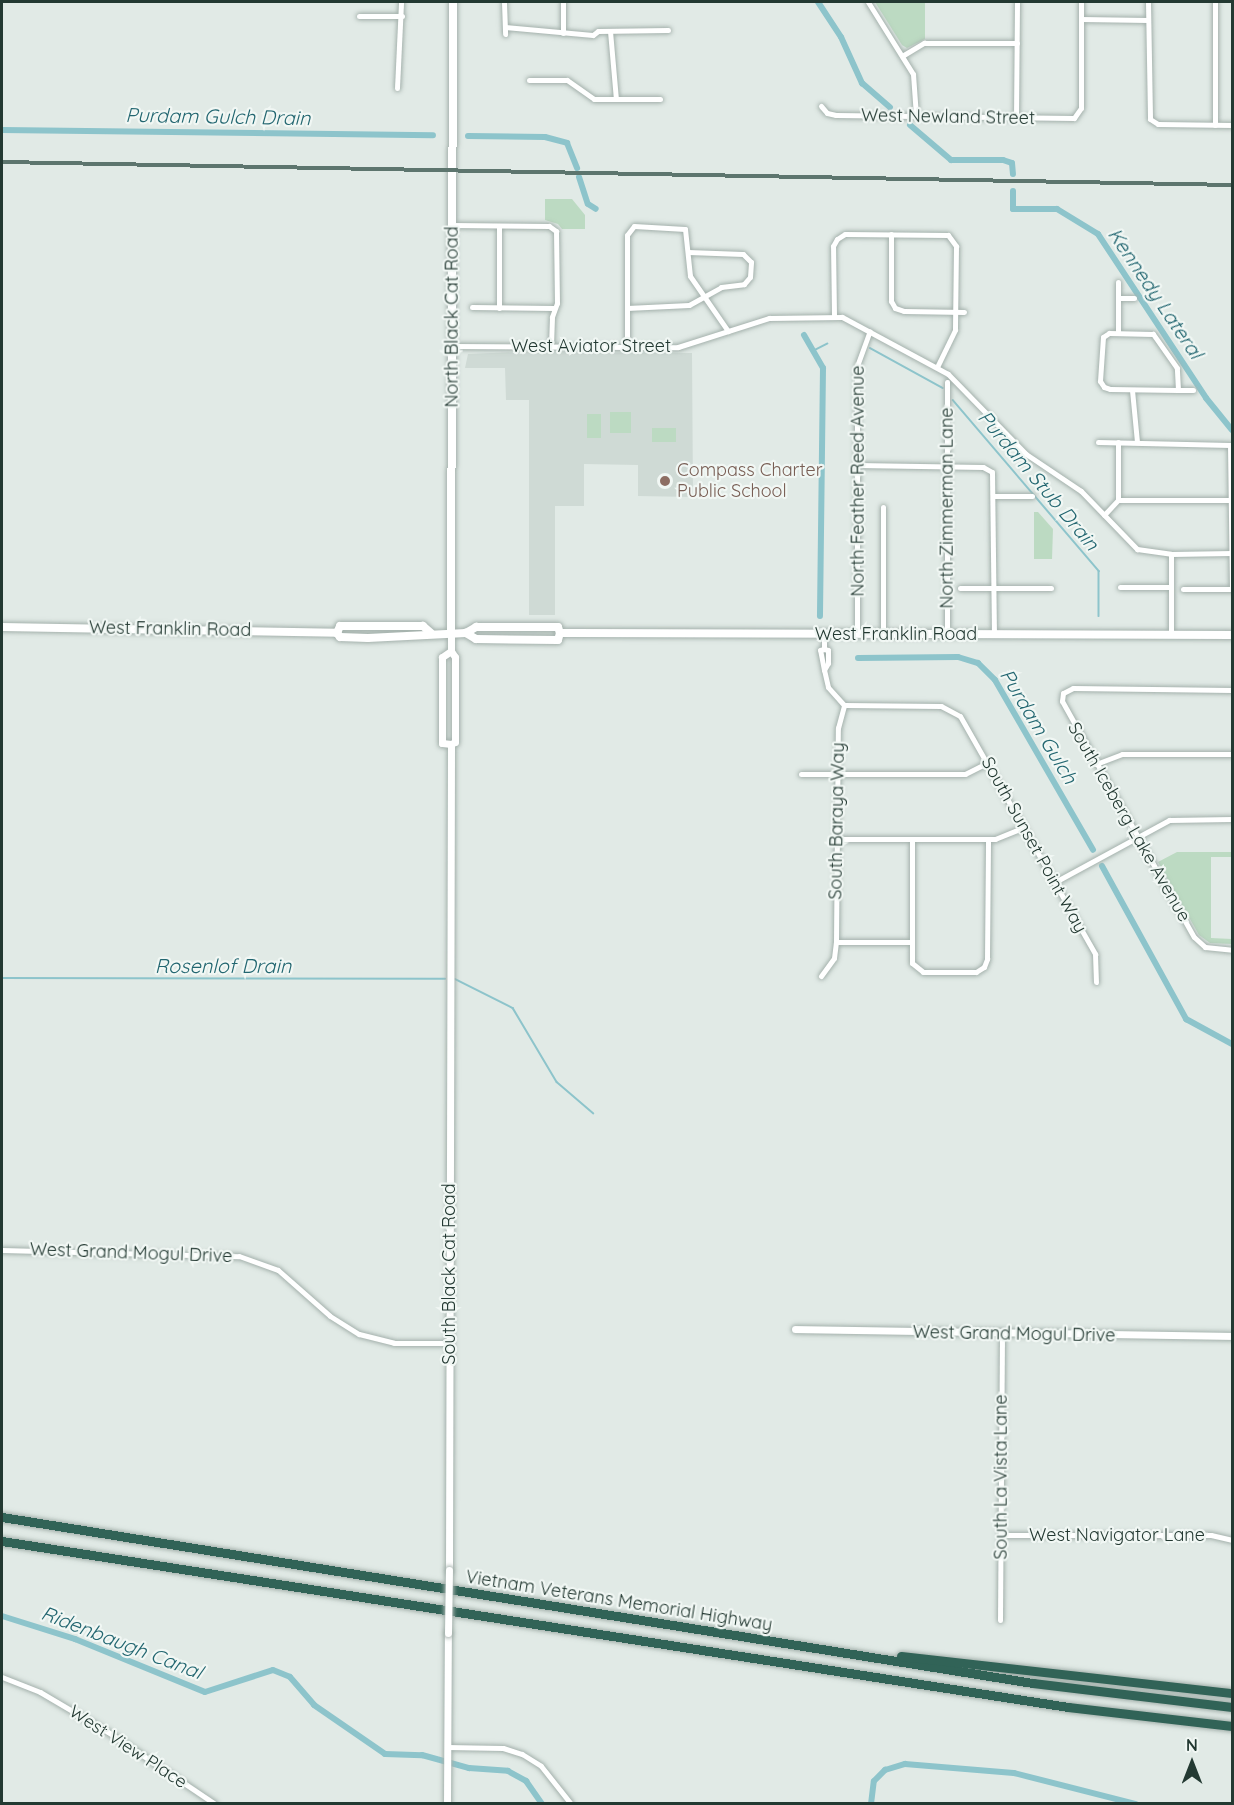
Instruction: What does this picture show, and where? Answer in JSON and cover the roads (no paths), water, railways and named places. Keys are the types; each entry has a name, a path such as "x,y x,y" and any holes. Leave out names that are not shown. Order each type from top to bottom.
{"highway":[{"name":"Vietnam Veterans Memorial Highway","path":"2,1517 1115,1695 1233,1707"},
{"name":"Vietnam Veterans Memorial Highway","path":"2,1541 1068,1707 1233,1728"},
{"path":"755,1639 1233,1693"}],"main road":[{"name":"North Black Cat Road","path":"451,633 453,2"},
{"name":"West Franklin Road","path":"338,633 340,626 423,626 431,633"},
{"name":"West Franklin Road","path":"2,627 338,633 340,637 368,638 423,638 431,633 466,633 476,627 558,627 560,633 558,640 534,640 476,639 466,633"},
{"name":"West Franklin Road","path":"560,633 1233,635"}],"street":[{"path":"397,88 401,2"},
{"path":"504,2 505,34"},
{"path":"563,2 563,33"},
{"path":"868,2 915,80 916,116"},
{"path":"1016,118 1017,2"},
{"path":"1081,2 1081,19 1148,20"},
{"path":"1149,2 1150,119 1158,124 1233,125"},
{"path":"1215,2 1215,125"},
{"path":"359,16 402,16"},
{"name":"West Newland Street","path":"821,106 827,113 836,115 1016,118 1077,116 1081,108 1081,19"},
{"path":"505,27 563,33 668,30"},
{"path":"610,31 616,99"},
{"path":"902,56 924,43 1017,43"},
{"path":"529,80 567,80 594,99 660,99"},
{"path":"452,225 554,229 554,308 551,346"},
{"path":"499,308 500,226"},
{"path":"627,346 627,235 631,228 685,229 690,276 728,331"},
{"path":"936,367 953,337 956,312 956,246 952,238 891,234 845,234 837,238 833,246 834,315 870,331 936,367 958,382 1026,454 1081,490 1137,549 1171,554 1232,553"},
{"path":"891,234 891,301 895,308 904,311 964,312"},
{"path":"627,308 681,307 705,299 721,287 749,279 748,257 740,253 688,252"},
{"path":"1118,282 1118,333"},
{"path":"1118,298 1134,298"},
{"path":"472,307 554,308"},
{"name":"West Aviator Street","path":"452,346 678,347 769,318 834,315"},
{"name":"North Feather Reed Avenue","path":"857,634 857,366 870,331"},
{"path":"1178,390 1177,368 1153,334 1118,333 1103,337 1100,381 1104,387 1132,390 1178,390 1193,390"},
{"name":"North Zimmerman Lane","path":"947,382 947,634"},
{"path":"1132,390 1137,442"},
{"path":"1098,442 1230,445 1232,589 1183,589"},
{"path":"1104,515 1118,500 1118,442"},
{"path":"857,465 983,467 992,472 995,496 994,635"},
{"path":"995,496 1032,496"},
{"path":"1118,500 1232,500"},
{"path":"883,507 883,634"},
{"path":"1170,635 1171,554"},
{"path":"1120,587 1171,587"},
{"path":"960,588 1051,588"},
{"name":"South Black Cat Road","path":"451,633 451,651 455,657 455,742 451,744 442,743 442,657 451,651"},
{"path":"824,633 824,649 820,650 828,687 844,705"},
{"name":"South Iceberg Lake Avenue","path":"1233,690 1073,688 1063,693 1064,707 1194,937 1205,947 1233,950"},
{"name":"South Sunset Point Way","path":"844,705 941,706 958,714 1095,954 1096,982"},
{"name":"South Baraya Way","path":"821,976 834,958 836,942 838,728 844,705"},
{"name":"South Black Cat Road","path":"447,1803 451,744"},
{"path":"1096,764 1122,753 1233,754"},
{"path":"801,774 965,774 987,763"},
{"path":"1055,882 1169,820 1233,819"},
{"path":"837,839 988,839 1003,838 1024,827"},
{"path":"912,839 911,942 914,966 923,972 976,972 984,967 988,839"},
{"path":"836,942 911,942"},
{"name":"West Grand Mogul Drive","path":"2,1250 239,1256 278,1270 330,1316 359,1334 394,1343 449,1343"},
{"name":"West Grand Mogul Drive","path":"795,1329 1233,1336"},
{"name":"South La Vista Lane","path":"1000,1620 1002,1334"},
{"name":"West Navigator Lane","path":"1001,1535 1212,1535 1233,1540"},
{"name":"West View Place","path":"2,1677 40,1692 215,1803"},
{"path":"447,1747 503,1748 522,1754 547,1772 571,1803"}],"waterway":[{"name":"Kennedy Lateral","path":"818,2 841,37 862,83 890,107"},
{"name":"Kennedy Lateral","path":"910,125 951,160 1003,160 1012,163 1013,174"},
{"name":"Purdam Gulch Drain","path":"2,130 433,135"},
{"name":"Purdam Gulch","path":"468,136 545,137 567,143 577,168"},
{"name":"Purdam Gulch","path":"579,177 588,204 596,209"},
{"name":"Kennedy Lateral","path":"1013,191 1013,209 1057,209 1098,234 1206,398 1232,430"},
{"name":"Purdam Gulch","path":"804,335 823,368 820,616"},
{"name":"Purdam Stub Drain","path":"813,351 827,344"},
{"name":"Purdam Stub Drain","path":"870,348 943,388"},
{"name":"Purdam Stub Drain","path":"953,400 1099,571 1099,616"},
{"name":"Purdam Gulch","path":"858,658 958,657 978,663 995,680 1093,850"},
{"name":"Purdam Gulch","path":"1102,866 1186,1019 1232,1044"},
{"name":"Rosenlof Drain","path":"2,978 445,979"},
{"name":"Rosenlof Drain","path":"455,979 513,1008 557,1082 593,1113"},
{"name":"Ridenbaugh Canal","path":"2,1616 75,1639 205,1692 273,1670 290,1677 314,1705 385,1754 422,1755 469,1768 508,1771 526,1781 542,1804"},
{"name":"Ridenbaugh Canal","path":"871,1804 874,1781 885,1770 905,1764 1014,1773 1136,1804"}],"railway":[{"path":"2,162 1232,185"}],"place":[{"name":"Compass Charter Public School","path":"665,481"}]}
